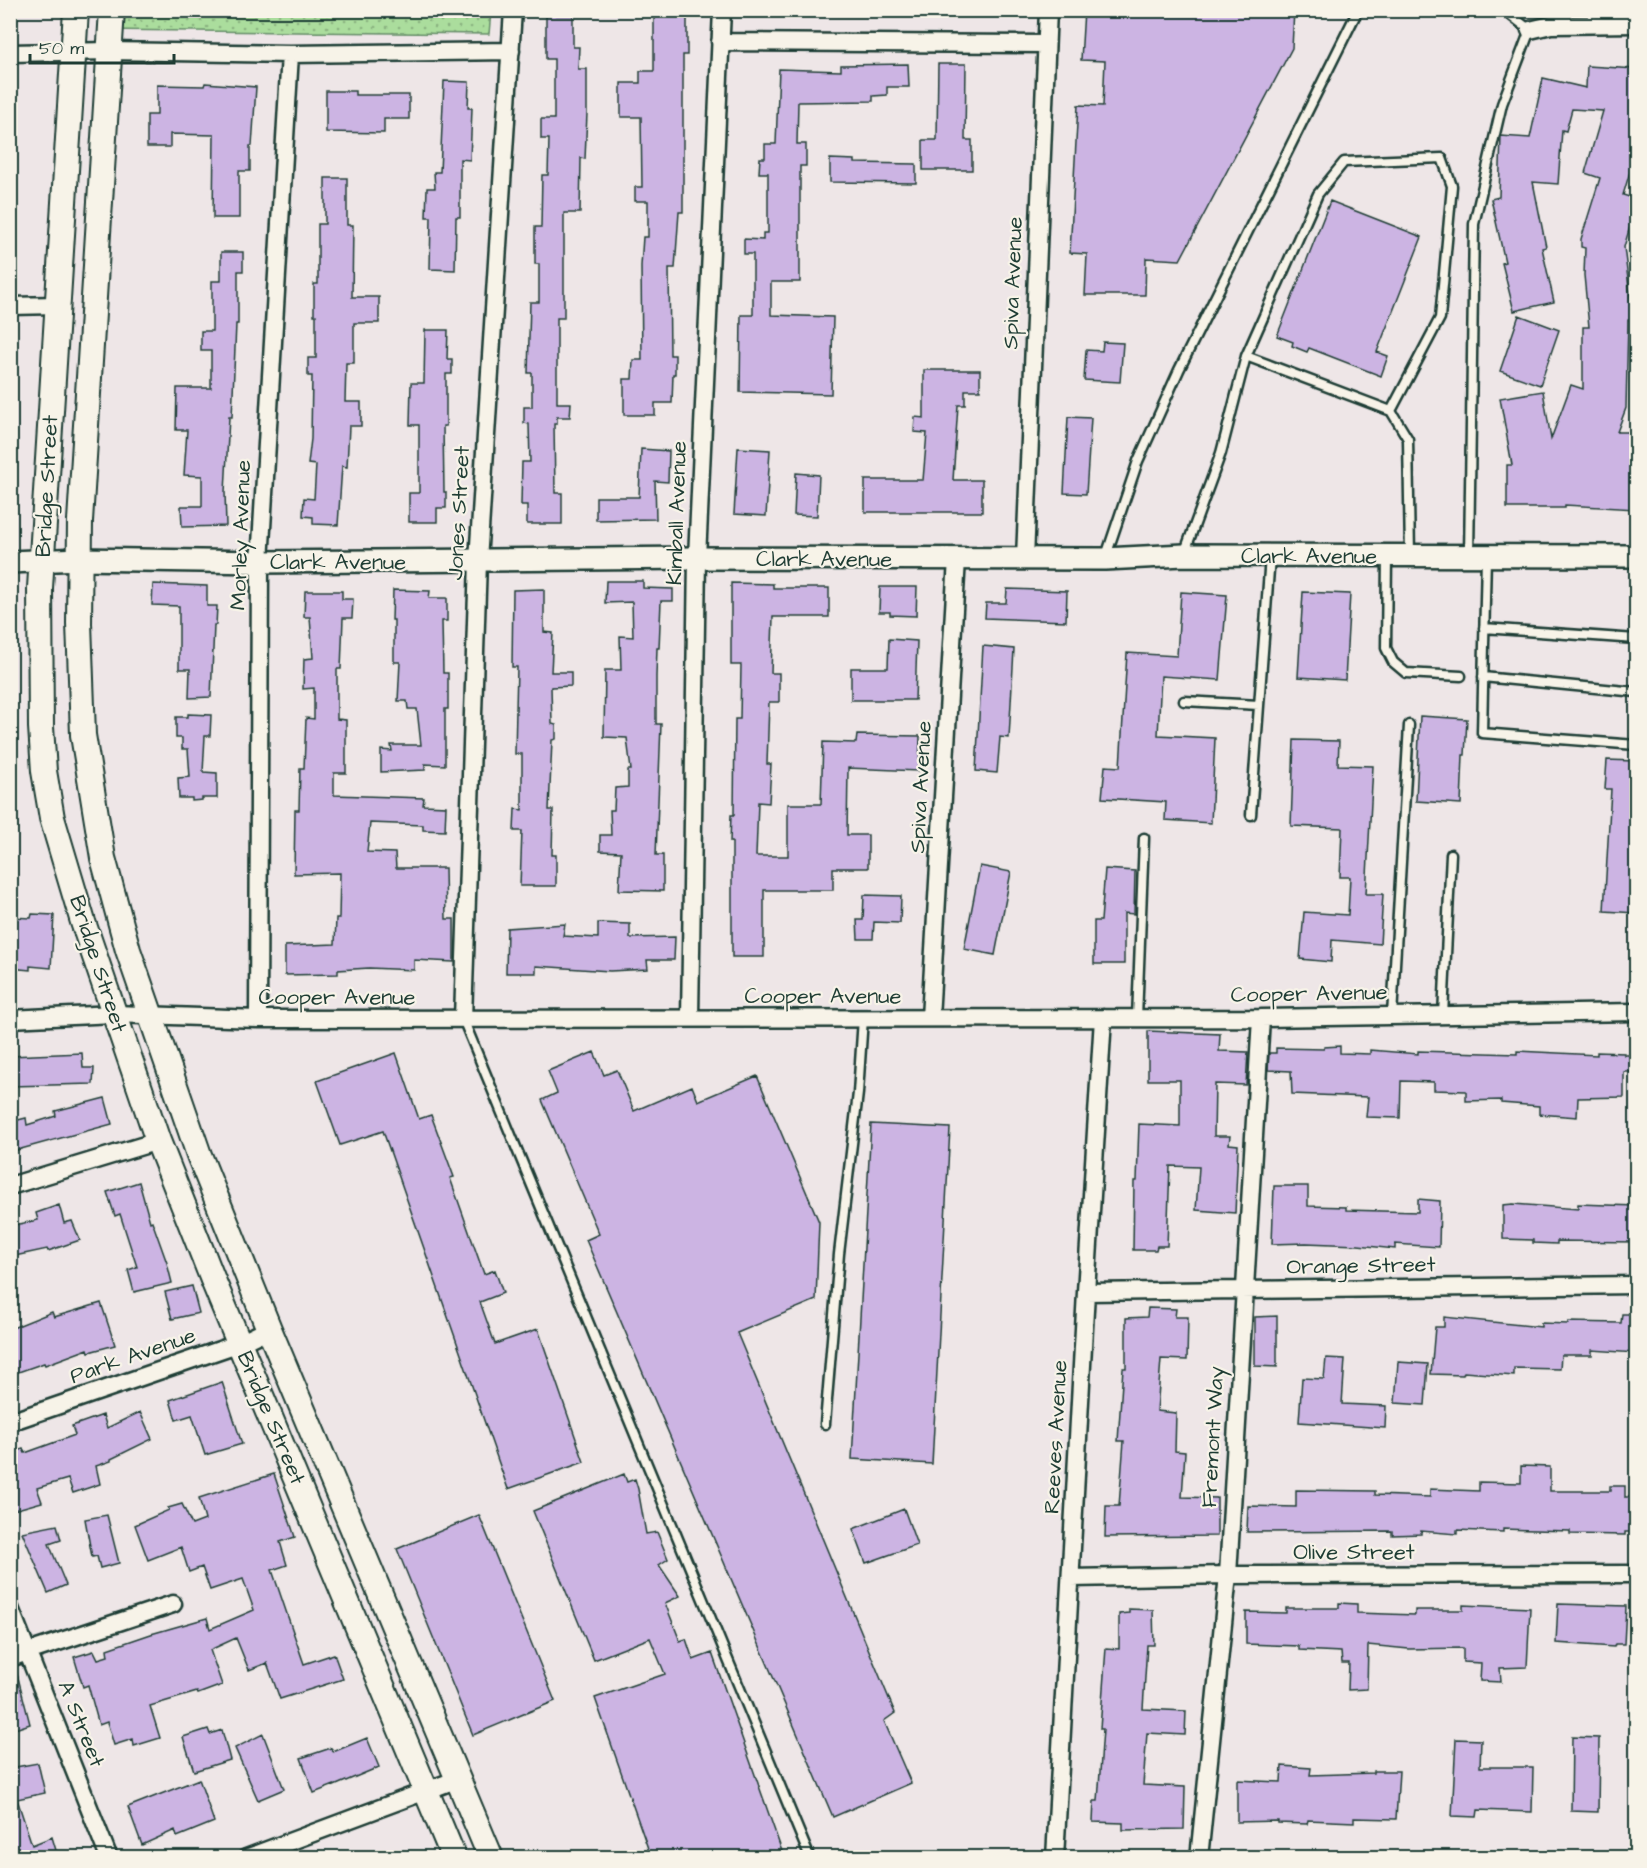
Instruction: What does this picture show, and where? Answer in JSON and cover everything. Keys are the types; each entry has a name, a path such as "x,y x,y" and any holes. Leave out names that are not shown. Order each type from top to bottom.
{"main road":[{"name":"Bridge Street","path":"76,10 42,561 40,682 44,771 58,838 114,1014 158,1141 454,1857"},
{"name":"Bridge Street","path":"112,10 80,520 83,735 103,858 128,950 199,1155 269,1329 491,1857"}],"street":[{"name":"Jones Street","path":"464,1019 478,561 513,10"},
{"name":"Kimball Avenue","path":"690,1018 697,558 722,10"},
{"name":"Spiva Avenue","path":"1025,558 1048,10"},
{"path":"1530,30 1592,17 1636,24"},
{"path":"720,42 1045,44"},
{"path":"10,53 110,51 290,54 511,51"},
{"name":"Morley Avenue","path":"258,1019 260,562 290,54"},
{"path":"10,306 58,305"},
{"name":"Clark Avenue","path":"10,562 697,558 1105,559 1184,555 1636,556"},
{"name":"Spiva Avenue","path":"930,1018 957,559"},
{"name":"Cooper Avenue","path":"10,1019 114,1014 258,1019 1261,1018 1636,1012"},
{"name":"Reeves Avenue","path":"1055,1857 1103,1018"},
{"name":"Fremont Way","path":"1199,1857 1228,1575 1261,1018"},
{"path":"10,1186 158,1141"},
{"name":"Orange Street","path":"1086,1292 1636,1285"},
{"name":"Park Avenue","path":"10,1422 240,1343 269,1329"},
{"name":"Olive Street","path":"1071,1578 1228,1575 1636,1574"},
{"path":"10,1658 173,1604"},
{"name":"A Street","path":"10,1608 109,1857"},
{"path":"246,1857 458,1779"}],"lane":[{"path":"1105,559 1138,461 1179,370 1359,10"},
{"path":"1504,10 1530,30 1502,104 1474,224 1478,556 1484,628 1482,734 1636,745"},
{"path":"1184,555 1221,453 1246,356 1318,194 1344,162 1442,158 1452,186 1440,318 1391,411"},
{"path":"1246,356 1391,411 1408,439 1410,557"},
{"path":"1251,815 1270,555"},
{"path":"1387,556 1386,648 1393,662 1406,673 1461,676"},
{"path":"1484,628 1636,639"},
{"path":"1483,677 1636,692"},
{"path":"1184,701 1259,705"},
{"path":"1392,1016 1409,725"},
{"path":"1137,1018 1144,838"},
{"path":"1443,1015 1451,854"},
{"path":"825,1424 839,1254 858,1094 863,1018"},
{"path":"464,1019 810,1857"}],"green space":[{"path":"102,10 491,11 489,34 101,30"}],"building":[{"path":"1084,10 1294,10 1292,48 1180,260 1146,258 1145,295 1085,295 1087,254 1070,253 1078,105 1103,106 1105,61 1081,60"},
{"path":"546,15 573,15 573,47 579,47 578,69 587,69 587,113 585,159 581,158 580,213 564,213 564,318 557,318 557,403 571,403 570,417 557,417 557,424 554,424 555,493 562,493 562,524 527,524 527,505 521,505 522,462 530,462 529,424 524,423 524,407 532,407 532,373 528,373 530,302 539,302 539,264 535,264 535,227 541,227 542,175 548,175 549,139 541,139 541,119 554,119 554,59 546,59"},
{"path":"654,16 687,16 687,55 683,55 683,212 679,212 675,268 669,268 670,355 675,355 675,374 673,374 672,403 655,403 655,415 624,415 624,379 632,379 633,360 642,360 641,266 643,237 648,237 648,201 635,201 635,187 642,187 641,117 621,117 621,83 640,83 640,71 654,71"},
{"path":"908,64 909,87 887,87 887,95 873,96 873,101 798,102 797,144 806,144 806,166 800,166 800,282 771,282 771,315 833,317 831,394 740,392 741,315 753,315 753,254 744,254 744,239 763,240 763,233 768,233 768,173 759,173 760,158 765,158 765,144 776,144 779,69 841,71 841,65"},
{"path":"938,64 966,64 965,140 972,140 972,170 923,170 923,140 937,140"},
{"path":"1587,66 1636,69 1636,152 1623,195 1636,199 1624,247 1633,319 1628,320 1626,408 1617,432 1636,432 1636,509 1565,505 1565,508 1507,508 1507,465 1512,465 1500,398 1543,391 1551,439 1571,385 1583,389 1583,327 1589,327 1584,275 1585,248 1581,247 1581,239 1600,178 1585,173 1603,111 1572,109 1566,131 1562,130 1558,184 1533,182 1546,247 1542,248 1554,302 1514,311 1502,263 1505,262 1491,199 1499,197 1501,136 1530,138 1543,78 1586,88"},
{"path":"444,81 469,82 468,108 472,108 470,160 460,159 460,217 456,217 455,270 430,269 431,217 426,217 427,188 435,188 434,172 440,172"},
{"path":"205,83 256,87 250,171 239,171 239,218 213,218 214,135 170,134 170,147 147,147 147,115 157,115 157,85 204,86"},
{"path":"326,91 355,91 355,95 409,95 409,119 384,119 384,133 326,132"},
{"path":"830,159 855,160 855,163 916,164 916,183 830,182"},
{"path":"325,178 347,178 347,225 353,225 352,297 379,297 379,323 354,323 354,363 346,363 345,402 361,402 361,426 349,426 347,467 342,466 338,525 313,524 313,517 303,516 304,498 314,499 316,465 308,464 311,439 312,376 308,376 308,358 316,358 314,284 318,284 318,224 325,224"},
{"path":"1330,201 1422,237 1377,352 1388,356 1381,376 1309,348 1307,352 1292,346 1293,342 1277,336"},
{"path":"221,252 243,252 243,271 238,271 238,324 236,324 232,417 229,417 225,492 226,526 182,527 181,506 202,506 202,476 184,475 187,430 176,430 177,388 211,388 211,351 201,351 201,331 212,331 212,281 221,281"},
{"path":"1519,315 1559,330 1540,385 1500,371"},
{"path":"425,330 448,330 447,359 452,359 452,374 446,374 446,426 443,426 446,508 437,508 437,522 409,522 409,493 419,493 419,425 410,425 411,383 424,383"},
{"path":"1103,342 1123,343 1120,382 1084,380 1086,350 1102,351"},
{"path":"924,370 980,370 980,390 965,390 965,405 958,405 953,480 982,480 982,512 865,512 865,480 923,480 927,433 914,432 915,417 924,418"},
{"path":"1068,417 1091,418 1086,494 1064,493"},
{"path":"738,448 770,450 766,516 734,514"},
{"path":"641,449 669,451 668,482 655,481 656,519 596,520 596,497 639,497"},
{"path":"796,473 819,475 817,516 794,515"},
{"path":"606,581 643,581 643,588 673,589 673,601 661,601 656,676 656,724 661,724 656,855 663,855 663,891 619,890 621,852 600,851 600,835 611,835 610,810 614,810 615,788 628,787 628,770 631,770 627,738 604,737 605,670 621,670 620,636 633,637 632,602 605,603"},
{"path":"731,583 773,584 773,588 829,588 829,617 773,617 771,673 779,673 779,702 769,702 767,764 771,764 769,803 758,802 756,856 788,856 788,804 821,804 823,742 856,743 857,735 920,736 919,771 848,768 847,835 868,835 868,868 833,868 833,890 764,890 764,957 732,957 732,842 730,842 731,815 734,815 735,719 740,719 741,665 731,665"},
{"path":"153,584 207,586 207,606 217,606 211,697 189,698 190,669 179,669 179,606 152,605"},
{"path":"880,587 917,587 916,616 890,615 890,612 879,612"},
{"path":"544,589 544,632 553,633 551,672 571,672 571,686 551,687 552,724 556,725 556,739 552,740 549,810 553,810 552,855 556,855 556,886 520,886 522,831 514,831 515,809 522,810 522,754 515,754 517,667 512,667 513,590"},
{"path":"1007,589 1067,591 1066,621 985,618 986,603 1006,603"},
{"path":"393,590 430,591 429,598 447,598 447,621 442,621 443,673 448,673 448,709 445,709 445,765 425,764 425,770 381,772 381,750 392,751 391,745 421,745 417,709 408,709 407,701 398,701 400,662 394,662"},
{"path":"305,591 342,591 342,599 353,599 352,618 343,618 341,669 337,669 337,719 346,720 346,773 334,773 334,795 424,798 423,805 446,806 445,831 423,830 423,825 370,823 367,852 395,853 396,868 445,868 446,919 454,919 454,962 414,960 414,970 369,968 338,970 338,974 285,975 285,946 335,944 336,918 339,918 340,873 294,874 295,810 299,810 300,768 304,768 306,718 314,719 314,688 303,689 304,659 313,658 310,617 304,617"},
{"path":"1181,592 1227,595 1220,680 1161,676 1158,735 1215,738 1211,823 1165,820 1166,802 1102,798 1105,766 1120,767 1127,653 1177,656"},
{"path":"1303,592 1350,594 1345,680 1298,677"},
{"path":"889,639 917,641 915,700 851,700 851,668 888,668"},
{"path":"983,646 1014,649 1009,738 1000,737 997,773 976,771"},
{"path":"188,714 211,715 210,736 205,736 203,772 217,773 217,798 192,801 192,798 179,798 178,778 190,777 188,749 182,749 182,738 176,738 176,717 188,717"},
{"path":"1420,716 1467,719 1461,804 1416,801"},
{"path":"1294,740 1339,741 1338,765 1373,766 1366,894 1383,894 1380,944 1332,940 1331,962 1300,959 1304,912 1348,915 1350,877 1340,877 1342,828 1291,826"},
{"path":"1607,760 1634,761 1634,768 1636,768 1636,913 1604,911 1611,789 1605,789"},
{"path":"980,866 1011,872 995,955 964,949"},
{"path":"1105,869 1135,871 1134,914 1124,913 1124,964 1094,964 1094,921 1101,921"},
{"path":"864,895 901,896 900,923 874,922 873,939 858,939 857,920 863,920"},
{"path":"32,914 54,915 51,968 30,966 30,970 10,968 10,917 31,918"},
{"path":"598,923 630,924 630,938 675,937 674,960 647,960 648,969 610,971 536,966 536,973 506,973 507,928 565,924 563,936 598,938"},
{"path":"1148,1031 1220,1034 1219,1051 1248,1052 1246,1085 1215,1084 1214,1136 1230,1136 1229,1144 1238,1145 1235,1213 1196,1210 1199,1167 1170,1166 1167,1246 1157,1246 1156,1250 1133,1250 1134,1181 1137,1181 1139,1124 1180,1126 1180,1080 1148,1080"},
{"path":"1340,1046 1340,1053 1370,1054 1370,1050 1418,1054 1418,1051 1517,1054 1517,1051 1597,1055 1597,1052 1624,1053 1624,1055 1636,1055 1636,1072 1624,1072 1624,1097 1578,1098 1577,1117 1539,1114 1539,1106 1501,1103 1501,1100 1466,1101 1466,1091 1434,1090 1434,1082 1401,1081 1400,1118 1366,1117 1368,1097 1292,1094 1291,1071 1268,1070 1269,1053 1276,1053 1276,1048 1324,1049 1324,1047"},
{"path":"594,1052 604,1075 617,1070 634,1111 692,1086 698,1101 757,1076 819,1222 816,1300 737,1333 895,1713 884,1721 911,1783 833,1817 586,1240 599,1234 542,1100 557,1093 548,1071"},
{"path":"82,1053 83,1068 94,1068 93,1084 10,1086 10,1056"},
{"path":"396,1053 419,1119 431,1115 454,1177 450,1178 484,1274 495,1270 503,1293 480,1302 495,1344 538,1329 584,1462 508,1489 383,1131 340,1145 317,1081"},
{"path":"105,1098 112,1124 10,1152 10,1122 26,1118 27,1125 56,1116 55,1111"},
{"path":"871,1124 950,1128 932,1464 852,1459"},
{"path":"139,1182 150,1222 152,1221 172,1283 134,1292 128,1270 137,1267 120,1214 115,1216 107,1192"},
{"path":"1274,1186 1308,1186 1308,1206 1346,1207 1346,1210 1418,1212 1418,1199 1440,1201 1439,1247 1395,1244 1395,1249 1358,1245 1272,1244"},
{"path":"1578,1204 1636,1206 1636,1242 1557,1241 1557,1244 1503,1239 1503,1205 1578,1209"},
{"path":"59,1205 64,1223 72,1221 80,1240 48,1251 47,1249 10,1257 10,1226 38,1220 36,1213"},
{"path":"192,1286 199,1313 172,1319 165,1292"},
{"path":"101,1303 115,1345 89,1352 88,1349 10,1375 10,1329 52,1312 54,1317"},
{"path":"1148,1308 1176,1309 1175,1317 1188,1317 1187,1360 1161,1359 1157,1411 1176,1413 1175,1451 1185,1452 1182,1497 1217,1498 1217,1536 1105,1537 1106,1506 1119,1506 1124,1441 1118,1441 1123,1368 1126,1368 1126,1318 1147,1317"},
{"path":"1622,1314 1636,1314 1636,1353 1592,1350 1592,1355 1561,1355 1560,1369 1514,1368 1514,1376 1464,1372 1463,1375 1431,1374 1435,1327 1444,1327 1444,1317 1541,1327 1541,1323 1621,1323"},
{"path":"1277,1316 1277,1367 1255,1366 1255,1317"},
{"path":"1326,1358 1345,1359 1342,1404 1386,1406 1385,1428 1299,1422 1302,1378 1324,1379"},
{"path":"1398,1362 1428,1364 1425,1405 1395,1403"},
{"path":"222,1382 242,1444 205,1455 192,1415 176,1420 170,1400"},
{"path":"140,1412 152,1439 111,1461 96,1466 100,1484 73,1493 68,1479 37,1488 42,1502 10,1511 10,1454 23,1449 25,1453 75,1435 72,1426 103,1415 107,1428"},
{"path":"1521,1466 1550,1467 1550,1491 1610,1491 1610,1486 1625,1486 1625,1497 1635,1497 1636,1532 1625,1532 1625,1535 1570,1534 1570,1531 1503,1529 1503,1532 1457,1530 1457,1534 1421,1531 1421,1534 1392,1535 1392,1531 1247,1532 1248,1506 1296,1507 1296,1490 1375,1491 1375,1495 1430,1497 1430,1489 1479,1491 1479,1482 1521,1483"},
{"path":"274,1474 295,1537 280,1542 287,1565 272,1570 304,1664 334,1654 343,1679 280,1699 267,1663 249,1670 236,1638 210,1650 222,1685 198,1694 197,1692 150,1706 160,1738 134,1746 133,1739 114,1745 107,1722 99,1725 88,1685 83,1687 74,1657 94,1651 98,1659 108,1656 107,1649 151,1634 207,1618 210,1629 254,1610 243,1579 210,1590 202,1567 189,1572 181,1547 148,1560 135,1525 169,1510 168,1508 182,1504 192,1525 205,1520 199,1498"},
{"path":"624,1474 627,1482 635,1479 646,1534 657,1532 668,1559 659,1565 680,1596 665,1603 680,1641 686,1639 693,1660 712,1653 784,1857 651,1857 595,1698 665,1674 650,1638 594,1660 533,1511"},
{"path":"904,1509 917,1545 866,1563 853,1529"},
{"path":"107,1515 119,1563 100,1568 97,1556 92,1557 85,1519"},
{"path":"479,1515 555,1701 473,1735 397,1549"},
{"path":"57,1525 61,1540 49,1544 66,1585 48,1593 22,1532"},
{"path":"1339,1603 1357,1604 1357,1613 1415,1615 1415,1610 1463,1610 1463,1605 1530,1608 1527,1667 1500,1668 1501,1682 1480,1681 1481,1663 1463,1662 1463,1648 1409,1649 1368,1645 1367,1689 1348,1690 1349,1663 1342,1663 1341,1652 1299,1650 1299,1646 1246,1644 1246,1612 1286,1613 1286,1608 1339,1608"},
{"path":"1558,1604 1626,1606 1624,1644 1615,1644 1614,1647 1556,1643"},
{"path":"1129,1609 1153,1610 1154,1645 1147,1645 1143,1709 1186,1711 1185,1735 1147,1733 1143,1785 1185,1787 1184,1829 1123,1830 1123,1823 1093,1822 1094,1801 1098,1801 1106,1648 1119,1649 1119,1614 1129,1613"},
{"path":"16,1670 30,1724 15,1729 10,1716 10,1671"},
{"path":"208,1729 210,1734 222,1730 230,1760 194,1771 183,1737"},
{"path":"263,1734 284,1789 258,1800 235,1748"},
{"path":"1572,1737 1599,1738 1598,1812 1571,1811"},
{"path":"367,1738 379,1767 314,1793 301,1758 331,1748 333,1752"},
{"path":"1456,1739 1481,1740 1480,1767 1533,1767 1532,1812 1478,1810 1477,1817 1452,1816"},
{"path":"38,1763 45,1793 17,1799 32,1845 52,1837 58,1857 10,1857 10,1768"},
{"path":"1282,1766 1311,1768 1310,1775 1399,1771 1396,1819 1354,1818 1354,1822 1308,1820 1307,1824 1278,1823 1278,1821 1237,1822 1237,1780 1281,1782"},
{"path":"199,1779 214,1822 177,1837 175,1830 142,1845 128,1807"}]}
